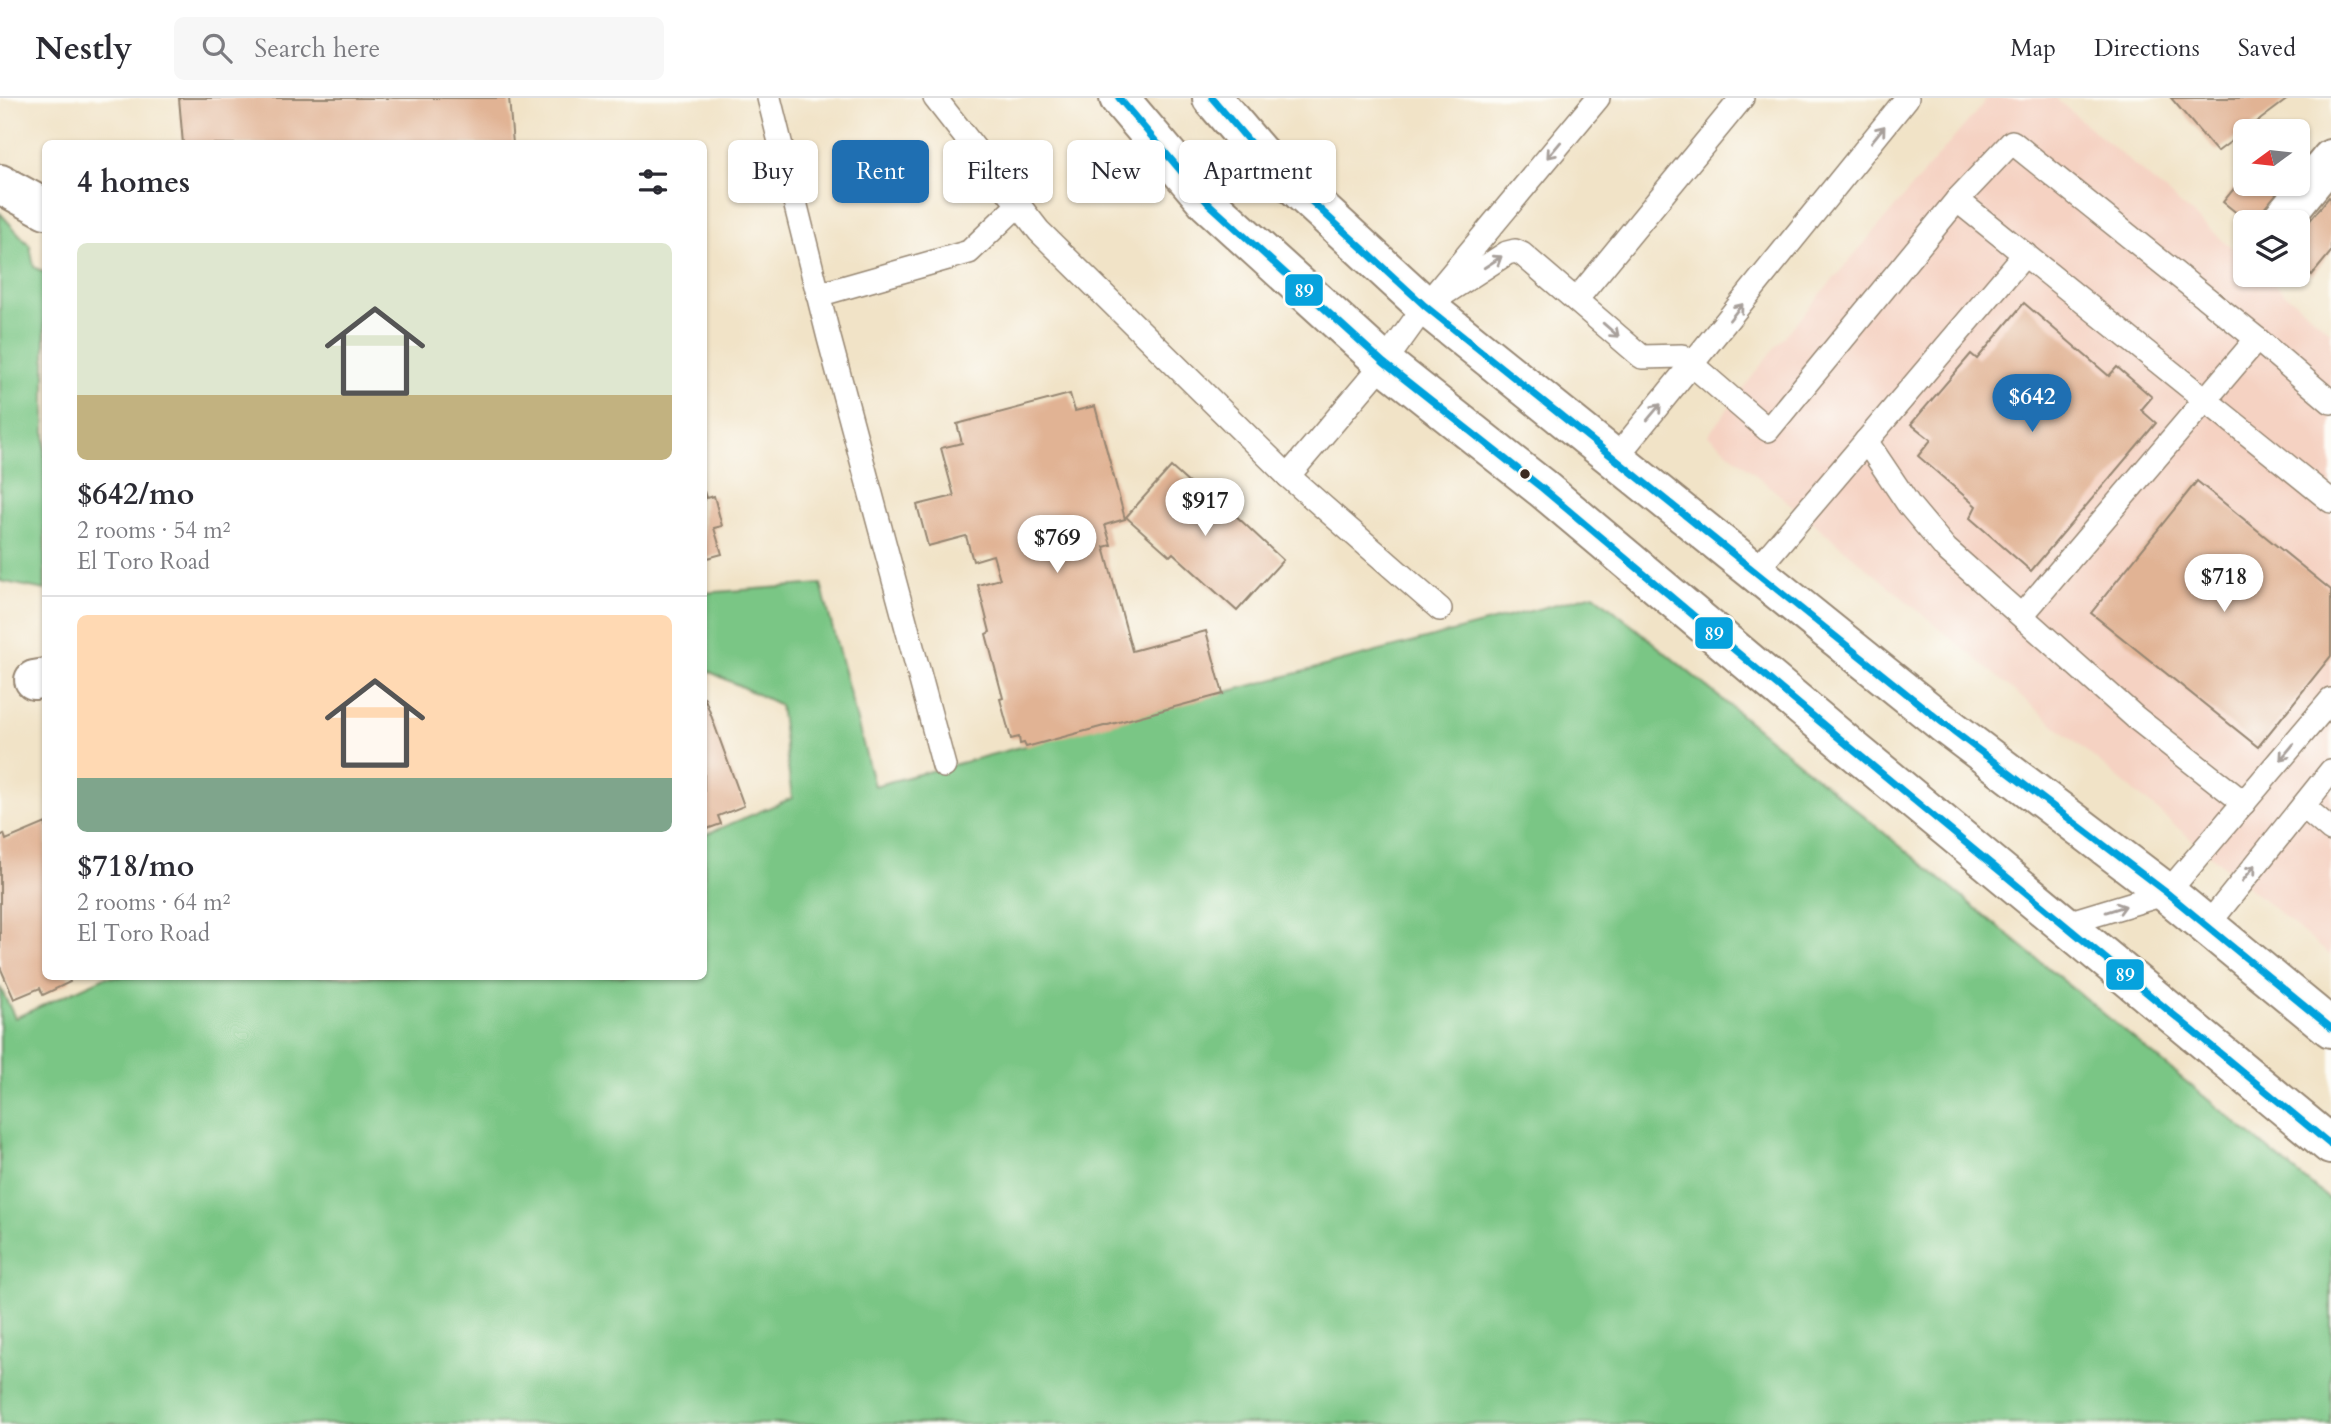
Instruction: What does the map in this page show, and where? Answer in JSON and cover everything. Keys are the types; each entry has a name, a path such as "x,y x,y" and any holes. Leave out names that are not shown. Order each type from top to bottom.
{"main road":[{"path":"1119,98 1208,203 1384,363 1542,488 2331,1145"},
{"path":"1212,98 1259,153 1425,306 1943,723 2167,894 2331,1028"},
{"path":"2289,210 2331,159"},
{"path":"0,184 42,207"}],"lane":[{"path":"769,98 818,295 944,766"},
{"path":"935,98 1039,232 1287,476 1440,609"},
{"path":"1287,476 1384,363 1425,306 1598,98"},
{"path":"1576,300 1742,98"},
{"path":"1614,460 1907,98"},
{"path":"1425,306 1507,253 1515,251 1522,254 1642,357 1682,356 1768,430 1957,200 2012,142 2331,402"},
{"path":"1957,200 2331,501"},
{"path":"818,295 969,252 1018,205"},
{"path":"1755,572 2025,254"},
{"path":"2022,615 2257,339"},
{"path":"1866,441 1909,505 1946,549 2136,718 2244,803"},
{"path":"2064,924 2167,894 2331,700"},
{"path":"2206,927 2331,771"},
{"path":"2303,806 2331,830"}],"shaded area":[{"path":"1988,98 2055,98 2233,249 2233,287 2277,287 2331,332 2331,956 1708,435 1767,357"}],"green space":[{"path":"0,213 30,246 34,267 42,271 42,589 0,581"},
{"path":"821,584 874,786 1594,594 2331,1201 2331,1424 0,1424 0,987 15,1018 98,980 707,980 707,834 792,798 780,705 707,670 707,593"}],"building":[{"path":"179,98 509,98 513,140 183,140"},
{"path":"2171,98 2289,98 2261,119 2233,119 2233,140 2217,152"},
{"path":"2233,190 2233,196 2275,196 2263,210 2233,210 2223,202"},
{"path":"2329,197 2331,252 2312,275 2310,273 2310,220"},
{"path":"2024,303 2109,376 2117,367 2152,397 2141,410 2156,423 2031,571 1970,518 1976,506 1918,456 1931,440 1911,424 1971,354 1977,359"},
{"path":"1070,394 1075,411 1095,406 1125,519 1105,525 1111,545 1104,547 1132,651 1206,631 1223,694 1026,747 1024,743 1020,744 1019,737 1011,739 986,634 990,632 978,585 1000,579 993,555 973,561 966,536 928,546 917,505 954,496 941,448 962,443 957,424"},
{"path":"1171,467 1212,504 1217,498 1283,560 1237,611 1173,553 1170,556 1126,517"},
{"path":"2197,481 2331,590 2331,656 2258,747 2091,613"},
{"path":"714,496 722,526 714,528 722,554 707,558 707,498"},
{"path":"707,704 744,806 718,816 721,824 707,829"},
{"path":"42,825 42,980 70,982 43,995 40,988 14,999 0,967 0,836 4,834 6,840"}],"transit line":[{"name":"89","path":"1119,98 1208,203 1384,363 1542,488 2331,1145"},
{"name":"89","path":"1212,98 1259,153 1425,306 1943,723 2167,893 2331,1028"}]}
